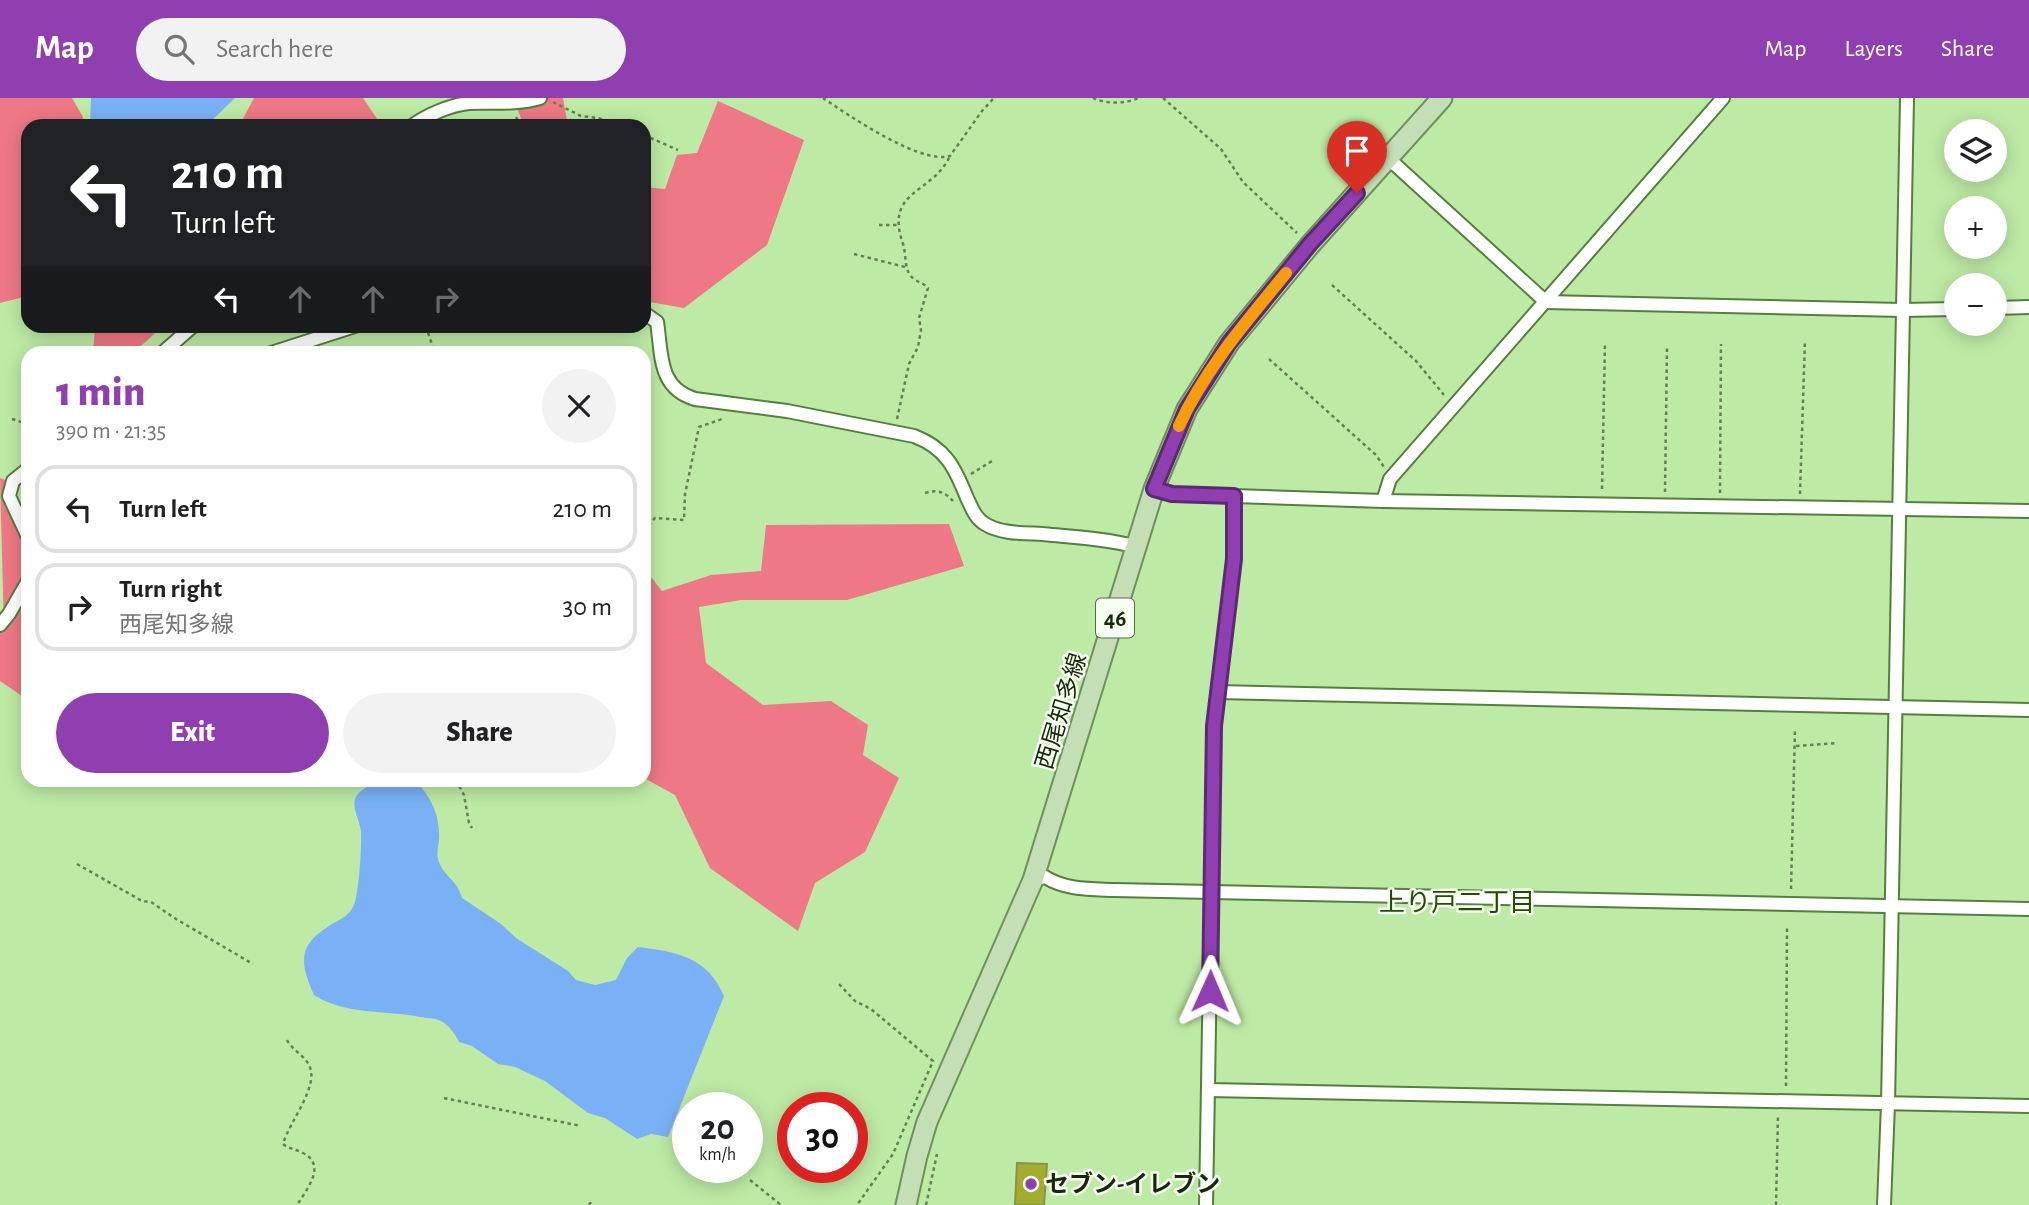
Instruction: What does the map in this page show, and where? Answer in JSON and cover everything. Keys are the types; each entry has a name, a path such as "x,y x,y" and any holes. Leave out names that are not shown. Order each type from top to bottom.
{"main road":[{"name":"西尾知多線","path":"906,1205 928,1122 1033,880 1154,489 1187,409 1229,343 1310,244 1443,98"}],"street":[{"path":"426,119 466,103 512,104 540,98"},
{"path":"1382,501 1393,476 1723,98"},
{"path":"1884,1205 1907,98"},
{"path":"1389,159 1546,302 1944,309"},
{"path":"2007,308 2029,307"},
{"path":"651,318 657,322 665,375 673,388 683,395 695,399 788,411 928,441 941,451 960,481 978,519 995,529 1138,547"},
{"path":"170,346 186,333"},
{"path":"293,346 333,333"},
{"path":"21,475 13,481 9,496 21,522"},
{"path":"1154,489 1172,494 1382,501 2029,511"},
{"path":"1206,1205 1214,739 1234,559 1234,496"},
{"path":"0,625 21,593"},
{"path":"1218,692 2029,710"},
{"path":"1033,880 1045,877 1055,883 1077,889 2029,909"},
{"path":"1209,1090 2029,1106"}],"path":[{"path":"547,98 581,116 601,119"},
{"path":"823,98 885,136 932,158 950,156"},
{"path":"895,433 909,364 918,347 920,310 928,288 915,280 906,267 905,251 897,225 904,202 930,180 982,111 995,98"},
{"path":"1093,98 1100,102 1131,102 1138,98"},
{"path":"1163,98 1221,149 1243,182 1310,244"},
{"path":"651,138 678,150"},
{"path":"879,225 897,225"},
{"path":"854,254 906,267"},
{"path":"1332,285 1416,361 1454,407"},
{"path":"1800,508 1805,340"},
{"path":"1602,504 1605,342"},
{"path":"1720,506 1721,344"},
{"path":"1665,506 1667,348"},
{"path":"1269,359 1376,455 1393,476"},
{"path":"651,523 655,518 684,520 685,494 699,428 729,416 732,404"},
{"path":"12,419 21,422"},
{"path":"960,481 992,461"},
{"path":"925,493 934,490 943,493 961,510 972,508"},
{"path":"1791,904 1795,728"},
{"path":"1794,746 1838,743"},
{"path":"460,787 472,828"},
{"path":"77,864 142,901 151,902 253,964"},
{"path":"1776,1205 1787,925"},
{"path":"839,984 855,1001 871,1009 933,1061 893,1154 857,1205"},
{"path":"287,1040 307,1061 312,1071 308,1094 283,1144 312,1159 315,1167 314,1177 297,1205"},
{"path":"444,1098 580,1126"},
{"path":"926,1205 940,1144"},
{"path":"754,1183 781,1205"}],"shaded area":[{"path":"0,98 72,98 83,119 21,119 21,298 0,303"},
{"path":"254,98 363,98 377,119 243,119"},
{"path":"513,98 563,98 567,119 521,119"},
{"path":"718,101 804,140 767,245 684,308 651,302 651,188 665,189 677,155 697,153"},
{"path":"94,333 155,333 141,346 94,346"},
{"path":"0,478 5,480 5,498 21,532 21,695 0,681 0,632 4,629"},
{"path":"949,524 964,566 847,600 741,600 699,607 706,663 763,705 831,701 868,725 863,755 899,778 865,852 815,883 798,931 710,868 675,795 651,782 651,577 662,591 711,575 761,571 766,525"}],"water":[{"path":"91,98 235,98 213,119 90,119"},
{"path":"368,787 420,787 434,808 438,823 439,862 462,898 501,924 516,938 568,971 576,980 595,985 616,980 627,958 638,947 678,954 700,965 709,973 724,996 686,1092 672,1092 672,1127 668,1137 651,1134 637,1139 605,1118 588,1113 545,1081 515,1067 498,1064 472,1046 459,1042 450,1028 439,1020 352,1009 314,995 304,964 306,948 319,933 345,917 355,902 361,846 361,831 355,807 357,796"}],"building":[{"name":"セブン-イレブン","path":"1017,1163 1047,1164 1044,1205 1015,1205"}],"slow traffic":[{"path":"1179,426 1206,377 1229,343 1286,273"}],"place":[{"name":"セブン-イレブン","path":"1031,1184"}],"district":[{"name":"上り戸二丁目","path":"1457,902"}],"route":[{"path":"1210,991 1214,726 1234,559 1234,496 1172,494 1154,489 1187,409 1229,343 1310,244 1357,193"}]}
